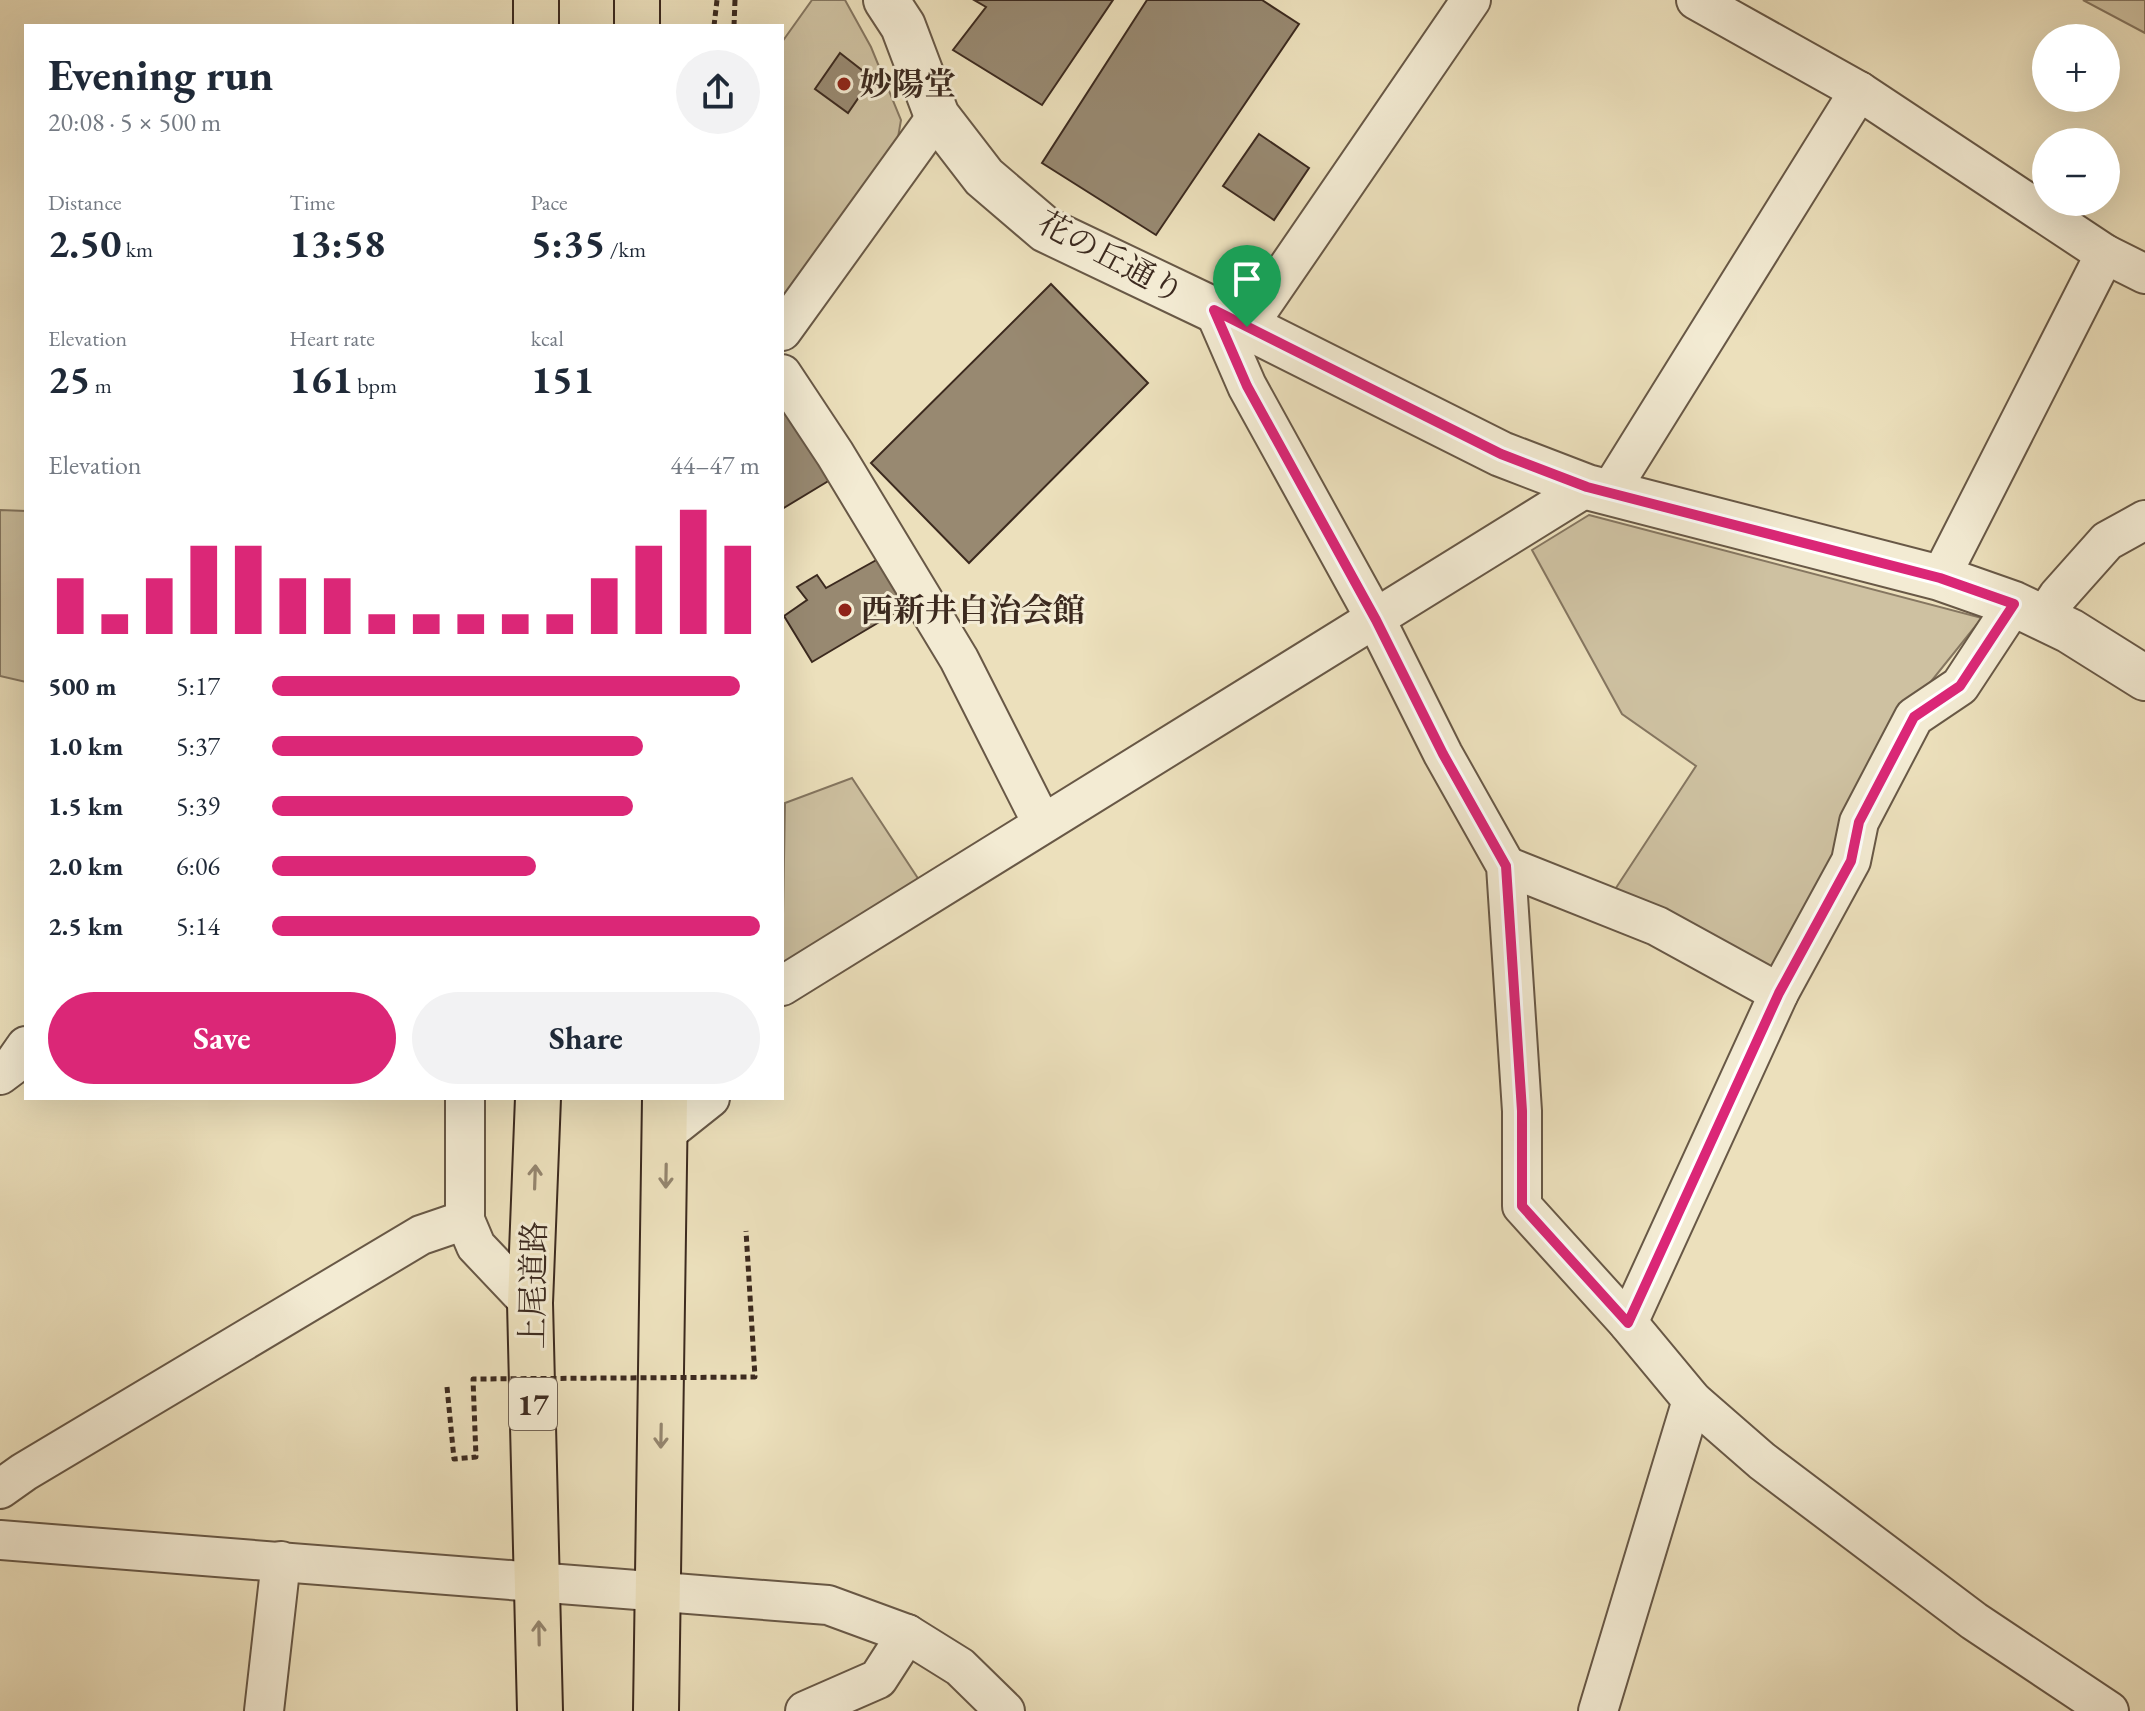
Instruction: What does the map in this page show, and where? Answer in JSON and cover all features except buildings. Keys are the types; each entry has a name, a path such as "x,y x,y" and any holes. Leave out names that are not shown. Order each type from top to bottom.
{"highway":[{"path":"536,0 536,24"},
{"path":"637,0 637,24"},
{"name":"上尾道路","path":"538,1100 530,1303 540,1711"},
{"path":"656,1711 666,1115"}],"street":[{"name":"花の丘通り","path":"886,0 903,26 937,116 984,177 1046,230 1501,454 1599,489 1940,578 2029,610 2145,678"},
{"path":"1471,0 1231,319 1247,386 1376,620 1443,754 1506,866 1522,1111 1522,1206 1628,1323 1692,1400 1762,1461 1962,1612 2109,1711"},
{"path":"1696,0 1859,91 2105,254 2145,274"},
{"path":"784,985 1042,823 1599,489 1859,91"},
{"path":"784,328 937,116"},
{"path":"1940,578 2105,254"},
{"path":"784,377 835,454 959,659 1042,823"},
{"path":"1628,1323 1779,993 1851,861 1859,822 1914,717 1960,686 2029,610 2058,596 2107,541 2145,520"},
{"path":"1506,866 1657,926 1779,993"},
{"path":"0,1075 12,1066 24,1049"},
{"path":"465,1100 465,1220 476,1246 530,1303"},
{"path":"666,1115 705,1100"},
{"path":"0,1489 421,1235 465,1220"},
{"path":"1598,1711 1692,1400"},
{"path":"0,1540 828,1605 907,1634 960,1667 1005,1711"},
{"path":"264,1711 281,1561"},
{"path":"805,1711 878,1679 907,1634"}],"path":[{"path":"714,24 717,0"},
{"path":"734,24 735,0"},
{"path":"447,1387 454,1459 476,1457 473,1379 755,1377 746,1231"}],"shaded area":[{"path":"812,0 845,0 871,47 901,120 896,149 784,304 784,39"},
{"path":"2083,0 2145,0 2145,33"},
{"path":"0,510 24,511 24,682 0,676"},
{"path":"1589,515 1982,618 1900,720 1846,839 1774,971 1610,897 1696,766 1622,714 1532,550"},
{"path":"852,778 921,883 784,969 784,859 785,803"}],"place":[{"name":"妙陽堂","path":"844,84"},
{"name":"西新井自治会館","path":"845,610"}],"route":[{"path":"1214,310 1247,327 1501,454 1587,487 1940,578 2014,604 1960,686 1914,717 1859,822 1851,861 1779,993 1628,1323 1522,1206 1522,1111 1506,866 1443,754 1376,620 1247,386 1214,310"}]}
